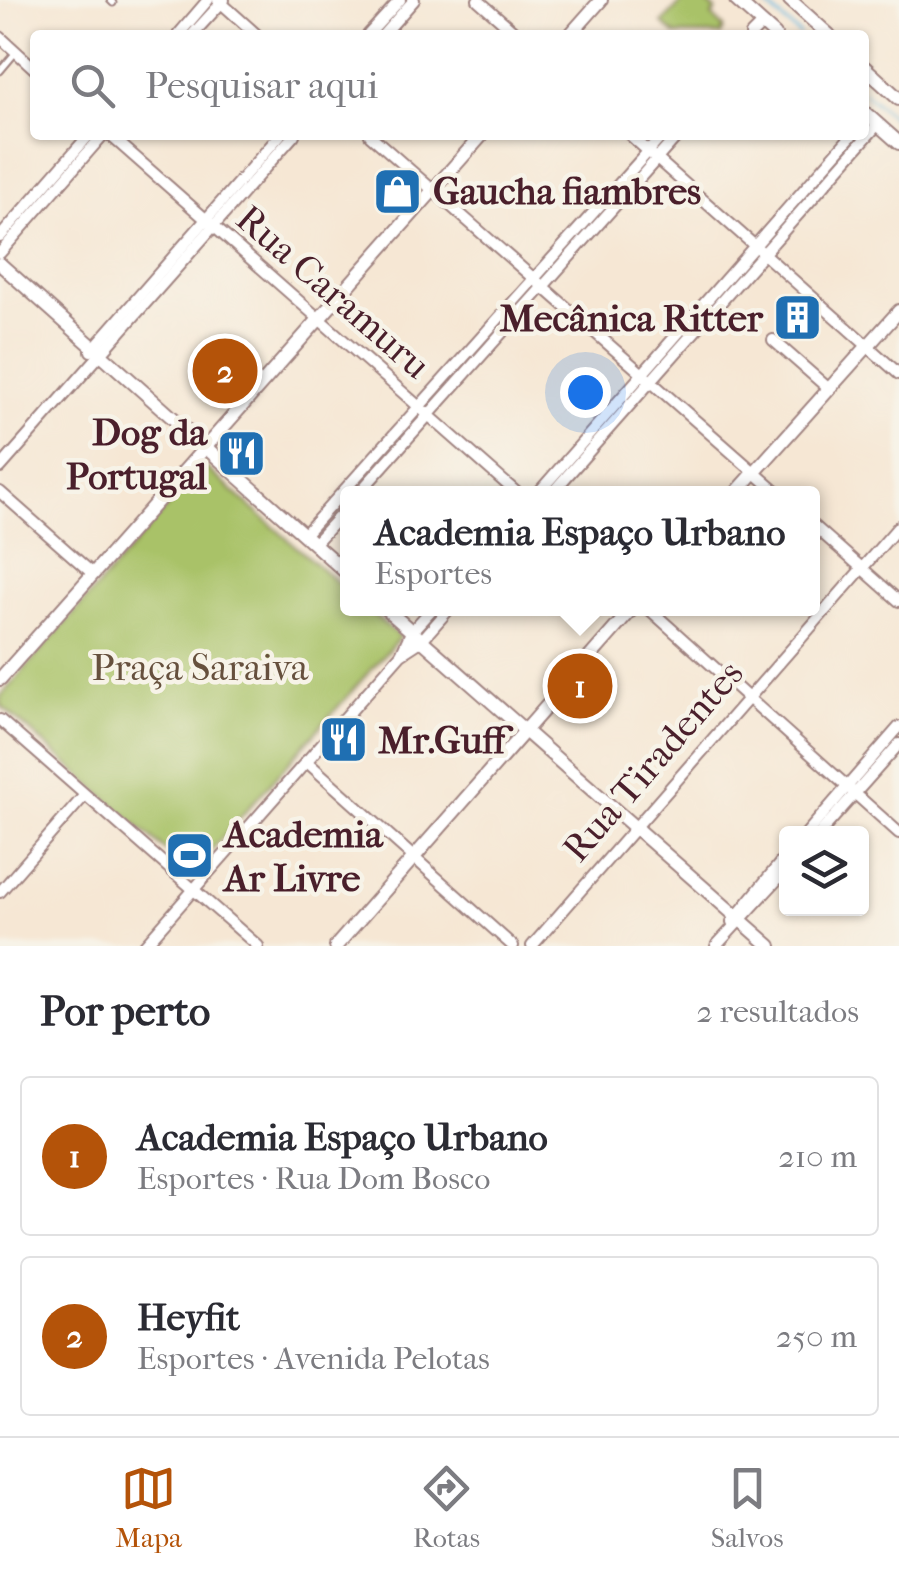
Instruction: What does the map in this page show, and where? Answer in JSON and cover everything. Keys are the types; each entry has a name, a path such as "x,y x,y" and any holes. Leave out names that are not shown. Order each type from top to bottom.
{"street":[{"path":"182,30 208,0"},
{"path":"478,0 512,30"},
{"path":"574,30 601,0"},
{"path":"736,0 767,30"},
{"path":"790,0 823,30"},
{"path":"196,30 221,1 252,30"},
{"path":"381,30 408,1"},
{"path":"0,37 30,64"},
{"path":"869,71 898,96"},
{"path":"869,120 899,143"},
{"path":"0,253 85,140"},
{"path":"0,237 101,140"},
{"name":"Rua Caramuru","path":"112,140 508,486"},
{"path":"0,468 86,366 147,284 209,224 283,140"},
{"path":"376,140 769,486"},
{"path":"0,680 316,317 478,140"},
{"path":"636,140 899,374"},
{"path":"652,155 660,140"},
{"path":"357,486 652,155 672,140"},
{"path":"761,250 848,140"},
{"path":"546,486 761,250 851,140"},
{"path":"97,350 157,294 187,260 209,224"},
{"path":"178,251 187,260"},
{"path":"0,264 340,567"},
{"path":"147,284 157,294"},
{"path":"743,486 899,311"},
{"path":"773,340 829,389"},
{"path":"558,486 608,421"},
{"path":"364,486 389,450"},
{"path":"0,492 93,574"},
{"path":"310,540 340,506"},
{"path":"310,540 340,513"},
{"name":"Rua Tiradentes","path":"532,946 899,526"},
{"path":"820,531 899,601"},
{"path":"394,616 770,946"},
{"path":"144,946 401,654 428,616"},
{"path":"416,636 440,616"},
{"path":"336,946 626,616"},
{"path":"657,616 899,833"},
{"path":"0,720 258,946"},
{"path":"824,826 899,727"},
{"path":"814,826 899,744"},
{"path":"306,761 513,946"},
{"path":"0,892 84,796"},
{"path":"716,946 779,865"},
{"path":"738,918 779,877"}],"lane":[{"path":"0,70 16,52"}],"green space":[{"path":"684,0 704,0 716,11 712,16 724,28 670,30 662,23"},
{"name":"Praça Saraiva","path":"204,466 340,585 340,616 375,616 400,637 191,873 0,705 0,697"}],"waterway":[{"path":"761,0 794,30"},
{"path":"869,96 899,123"}],"place":[{"name":"Gaucha fiambres","path":"398,191"},
{"name":"Mecânica Ritter","path":"798,318"},
{"name":"Heyfit","path":"225,371"},
{"name":"Dog da Portugal","path":"242,454"},
{"name":"Academia Espaço Urbano","path":"580,686"},
{"name":"Mr.Guff","path":"343,740"},
{"name":"Academia Ar Livre","path":"189,856"}]}
